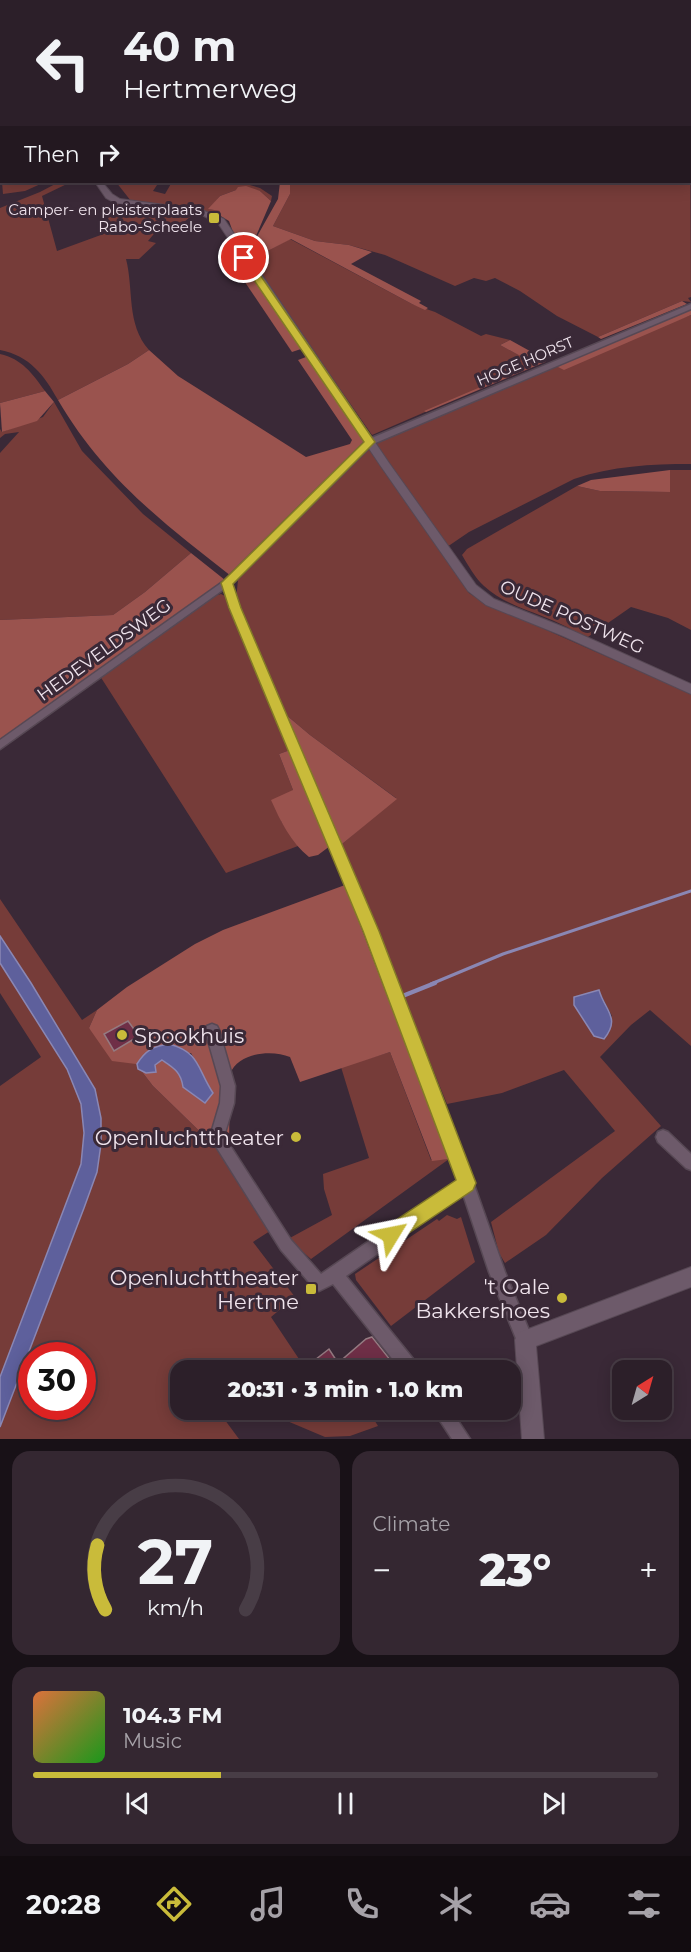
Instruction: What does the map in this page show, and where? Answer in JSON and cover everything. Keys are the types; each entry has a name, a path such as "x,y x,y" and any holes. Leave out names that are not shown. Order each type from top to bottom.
{"street":[{"name":"OUDE POSTWEG","path":"99,183 109,196 118,201 202,212 221,221 370,442 472,588 481,596 691,689"},
{"name":"HOGE HORST","path":"370,442 691,306"},
{"name":"HEDEVELDSWEG","path":"0,745 227,583 370,442"},
{"path":"227,583 235,608 371,931 497,1272 525,1340 533,1439"},
{"path":"212,1030 228,1086 227,1103 217,1137 286,1245 319,1283 466,1183"},
{"path":"663,1137 691,1163"},
{"path":"335,1274 403,1360"},
{"path":"525,1340 691,1277"},
{"path":"448,1420 462,1439"}],"shaded area":[{"path":"2,183 43,183 25,191 3,194"},
{"path":"57,183 69,183 42,196 57,251 109,232 108,214 115,202 195,213 173,231 158,229 148,241 156,243 139,259 126,259 134,318 142,340 149,350 128,364 58,400 35,368 20,357 0,350 0,208"},
{"path":"117,183 158,183 153,191 165,194 171,183 242,183 260,188 272,196 271,201 260,191 236,190 220,196 209,209 221,211 219,215 200,210 131,201"},
{"path":"280,183 290,183 290,194 273,226 315,241 349,245 372,252 351,264 421,301 419,303 428,308 425,310 412,304 291,239 250,260 246,256 278,199"},
{"path":"290,183 690,183 691,297 688,298 691,302 682,301 598,337 557,316 520,291 495,278 486,281 474,278 455,286 385,255 349,245 315,241 273,226 290,194"},
{"path":"246,186 260,191 271,201 256,236 234,235 229,221 219,215 220,211 208,209 220,196 238,187"},
{"path":"290,239 412,304 435,312 481,336 486,334 510,340 500,345 536,364 372,435 250,260"},
{"path":"239,259 301,349 292,352 230,260"},
{"path":"682,301 687,304 601,339 598,337"},
{"path":"691,308 691,315 564,370 556,366"},
{"path":"691,315 691,464 632,467 603,471 574,479 469,532 447,547 374,444 556,366"},
{"path":"510,340 546,360 545,362 424,411 535,364 500,345"},
{"path":"149,350 178,376 306,457 350,444 352,440 298,360 306,357 365,442 231,576 181,537 114,475 94,452 58,400 128,364"},
{"path":"0,354 20,363 45,391 0,403"},
{"path":"45,391 54,402 37,421 2,432 0,403"},
{"path":"54,402 82,451 143,514 191,553 145,592 113,615 0,620 0,453 19,432 5,434 0,438 0,429 2,432 43,417"},
{"path":"369,448 469,593 481,601 691,694 691,1046 650,1010 631,1025 600,1057 661,1126 602,1178 546,1235 505,1263 499,1253 491,1222 615,1131 564,1070 502,1093 447,1104 342,844 396,798 285,714 236,600 238,580","holes":["599,991 612,1016 594,1036 574,1005 584,995"]},
{"path":"670,470 691,470 691,630 668,618 631,607 585,639 560,624 495,595 478,579 462,555 467,549 577,486 600,491 669,492"},
{"path":"670,470 670,492 600,491 577,486 591,480"},
{"path":"191,553 225,580 0,741 0,620 113,615 145,592"},
{"path":"221,594 225,596 290,750 279,754 293,790 281,821 298,846 226,873 100,676 214,596"},
{"path":"285,714 397,799 342,844"},
{"path":"290,750 330,846 318,855 309,857 291,838 271,800 293,790 279,754"},
{"path":"345,885 449,1159 432,1161 390,1052 300,1082 290,1057 265,1053 240,1061 230,1074 229,1147 221,1152 153,1086 136,1064 112,1061 89,1028 97,1010 127,987 195,944 223,930","holes":["191,1053 213,1093 205,1103 183,1087 176,1071 161,1060 155,1065 155,1072 146,1073 137,1064"]},
{"path":"0,899 82,1020 97,1010 89,1028 136,1064 153,1086 221,1152 270,1231 253,1242 295,1297 271,1317 300,1360 170,1360 170,1420 225,1420 239,1439 0,1439 0,1427 18,1380 18,1420 96,1420 96,1342 32,1342 97,1172 101,1144 95,1089 0,936"},
{"path":"0,963 46,1031 67,1068 81,1104 84,1126 81,1164 0,1377 0,1086 41,1057 0,993"},
{"path":"390,1052 431,1160 449,1159 311,1259 288,1239 332,1215 324,1189 323,1174 369,1158 341,1067"},
{"path":"447,1215 457,1219 461,1217 475,1262 391,1326 356,1280 355,1274 437,1219 439,1221"},
{"path":"285,1420 374,1420 378,1426 350,1436 325,1437"}],"water":[{"path":"0,936 95,1089 101,1118 101,1144 97,1172 33,1342 18,1342 18,1380 0,1427 0,1377 81,1164 84,1133 81,1104 67,1069 0,963"},
{"path":"599,990 611,1020 609,1032 604,1039 594,1036 574,1005 574,997"},
{"path":"169,1044 187,1052 197,1062 213,1093 205,1103 183,1087 176,1071 162,1060 155,1065 156,1072 146,1073 138,1069 137,1064 146,1052"}],"building":[{"name":"Spookhuis","path":"128,1021 139,1036 114,1051 104,1034"},
{"path":"372,1337 390,1360 342,1360 366,1339"},
{"path":"329,1349 336,1360 315,1360"}],"waterway":[{"path":"431,984 503,954 691,891"},
{"path":"405,995 435,983"}],"place":[{"name":"Camper- en pleisterplaats Rabo-Scheele","path":"214,218"},
{"name":"Spookhuis","path":"122,1035"},
{"name":"Openluchttheater","path":"296,1137"},
{"name":"Openluchttheater Hertme","path":"311,1289"},
{"name":"'t Oale Bakkershoes","path":"562,1298"}],"route":[{"path":"244,258 370,442 227,583 235,608 371,931 466,1183 391,1235"}]}
